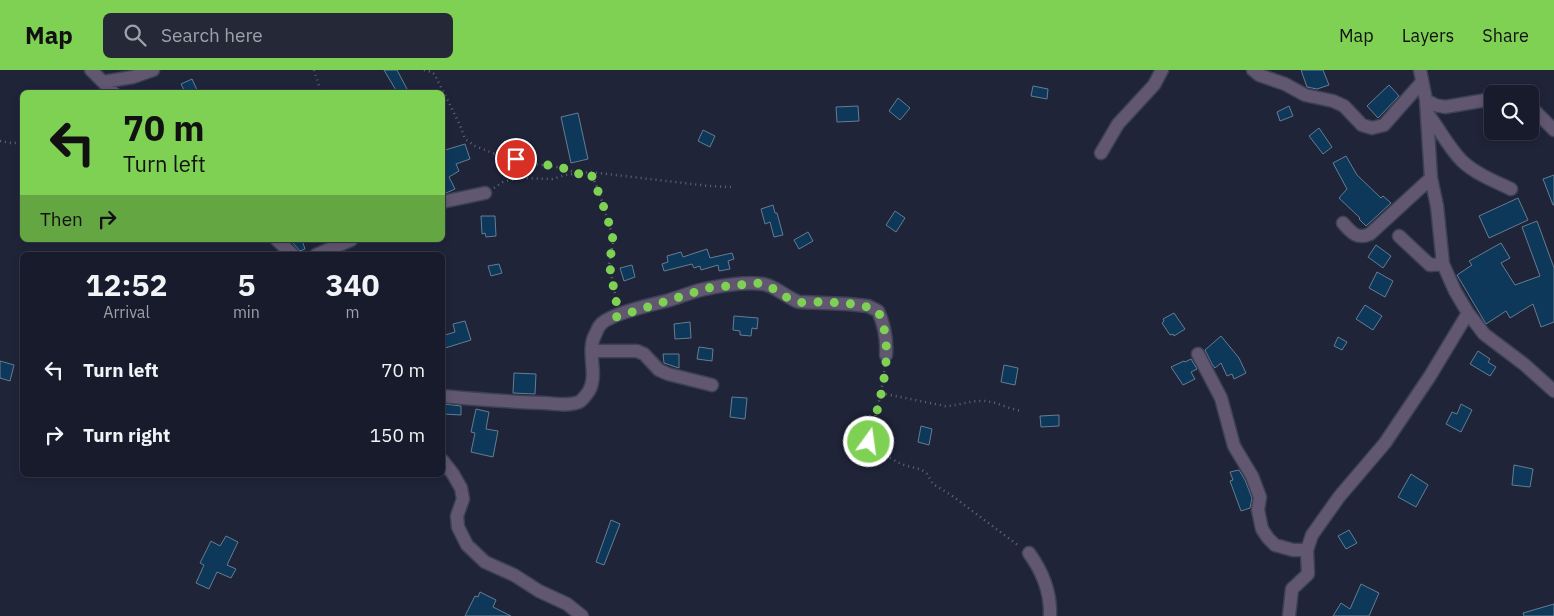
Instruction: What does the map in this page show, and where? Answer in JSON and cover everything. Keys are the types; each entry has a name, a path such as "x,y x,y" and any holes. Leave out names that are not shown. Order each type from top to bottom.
{"street":[{"path":"91,70 110,90"},
{"path":"103,82 133,77 153,70"},
{"path":"1101,153 1118,124 1154,85 1162,70"},
{"path":"1253,70 1259,75 1285,84 1305,95 1344,106 1362,124 1372,128 1384,125 1421,76"},
{"path":"1421,76 1427,106 1431,178 1437,206 1443,264 1455,291 1468,313 1484,334 1525,365 1554,391"},
{"path":"1427,106 1445,107 1484,100"},
{"path":"1427,106 1444,138 1462,161 1483,176 1511,188"},
{"path":"1539,115 1554,130"},
{"path":"1343,223 1353,234 1364,237 1370,234 1431,178"},
{"path":"445,201 485,193"},
{"path":"1399,236 1430,265 1443,264"},
{"path":"279,242 289,252"},
{"path":"323,252 346,242"},
{"path":"445,396 497,402 566,404 579,402 586,396 593,384 592,351 594,335 602,324 616,317 708,288 760,283 767,284 789,299 799,302 868,306 878,311 883,320 886,336 886,355"},
{"path":"1289,616 1292,589 1308,574 1307,550 1312,534 1324,516 1385,443 1430,376 1468,313"},
{"path":"592,351 637,351 644,354 659,370 712,385"},
{"path":"1198,354 1221,398 1234,446 1255,483 1260,497 1258,510 1262,529 1275,545 1293,550 1307,550"},
{"path":"445,464 461,488 464,499 457,516 458,527 467,545 485,562 514,575 567,604 582,616"},
{"path":"1029,553 1039,567 1046,588 1051,607 1050,616"}],"path":[{"path":"314,70 320,90"},
{"path":"424,70 435,75 442,90"},
{"path":"445,95 465,139 475,146 498,155 534,164 563,168 577,174"},
{"path":"0,140 20,143"},
{"path":"590,172 598,189 612,234 613,243 609,264 618,306 616,317"},
{"path":"485,193 503,182 520,178 552,179 590,172 709,186 732,186"},
{"path":"886,355 881,393 869,442 871,448 901,464 922,470 933,484 990,523 1029,553"},
{"path":"881,393 944,406 954,406 982,400 1015,411 1023,411"}],"building":[{"path":"384,70 397,70 407,89 396,90"},
{"path":"1301,70 1323,70 1329,85 1317,89 1307,87"},
{"path":"192,79 197,90 184,90 181,84"},
{"path":"1389,85 1399,96 1378,118 1367,106"},
{"path":"1033,86 1048,89 1047,99 1031,96"},
{"path":"898,98 910,108 900,120 889,111"},
{"path":"858,106 859,121 837,122 836,107"},
{"path":"1289,106 1293,116 1280,121 1277,112"},
{"path":"578,113 588,159 571,163 561,117"},
{"path":"1319,128 1332,147 1323,154 1309,136"},
{"path":"703,130 715,136 710,147 698,141"},
{"path":"465,144 470,159 456,164 459,171 449,177 455,189 446,193 445,191 445,150"},
{"path":"1346,156 1357,175 1381,198 1383,196 1391,203 1366,226 1339,198 1347,189 1333,163"},
{"path":"1554,175 1554,205 1553,205 1543,179"},
{"path":"1518,198 1528,220 1489,238 1479,216"},
{"path":"773,205 783,235 774,237 770,222 765,224 761,209"},
{"path":"895,211 905,218 896,232 886,225"},
{"path":"481,216 495,216 496,236 486,237 485,233 482,234"},
{"path":"1537,221 1554,268 1554,322 1541,327 1533,304 1510,318 1506,311 1486,324 1457,275 1472,265 1469,261 1501,243 1510,258 1501,263 1515,285 1540,276 1522,227"},
{"path":"808,232 813,241 799,249 794,240"},
{"path":"303,242 305,249 300,251 293,243"},
{"path":"1376,245 1391,256 1383,268 1368,257"},
{"path":"707,249 710,258 732,253 734,259 728,261 730,269 719,271 718,265 701,270 700,266 694,268 692,264 664,271 662,264 668,262 667,256 681,252 683,257"},
{"path":"499,264 502,273 491,276 488,266"},
{"path":"632,265 635,277 624,281 620,268"},
{"path":"1377,272 1393,281 1385,297 1369,288"},
{"path":"1365,305 1382,316 1373,330 1356,319"},
{"path":"1174,313 1185,329 1174,336 1173,334 1170,335 1162,323 1163,319"},
{"path":"734,316 758,318 757,329 752,328 751,336 740,335 740,331 733,330"},
{"path":"465,321 471,340 445,348 445,335 455,332 453,324"},
{"path":"690,322 691,338 675,339 674,324"},
{"path":"1221,336 1239,358 1246,373 1234,379 1232,374 1227,376 1221,363 1215,368 1205,350"},
{"path":"1338,337 1347,342 1342,350 1334,346"},
{"path":"699,347 713,349 712,361 697,359"},
{"path":"1478,351 1490,359 1488,362 1496,367 1490,376 1470,364"},
{"path":"663,354 679,354 679,368 664,363"},
{"path":"1191,359 1197,369 1191,372 1195,379 1183,385 1171,367"},
{"path":"0,361 14,365 10,381 0,378"},
{"path":"1004,365 1018,368 1015,385 1001,382"},
{"path":"514,373 536,374 535,394 513,393"},
{"path":"732,397 747,398 745,419 730,417"},
{"path":"445,404 461,406 461,415 445,414"},
{"path":"1461,404 1472,410 1461,432 1446,424 1452,412 1457,414"},
{"path":"476,409 489,412 486,429 498,431 493,457 471,452 475,433 471,432"},
{"path":"1059,415 1059,426 1041,427 1040,416"},
{"path":"921,426 932,429 929,445 918,442"},
{"path":"1514,465 1533,469 1530,487 1512,485"},
{"path":"1239,470 1252,498 1250,508 1241,511 1230,481 1233,480 1230,472"},
{"path":"1411,474 1428,485 1416,507 1398,497"},
{"path":"611,520 620,524 604,565 596,562"},
{"path":"1349,530 1357,543 1346,549 1338,536"},
{"path":"226,536 238,542 227,565 236,569 231,578 217,572 209,589 196,583 204,565 200,563 211,541 220,546"},
{"path":"1361,584 1379,593 1369,616 1333,616 1341,603 1350,609"},
{"path":"480,592 496,600 493,607 511,616 465,616 475,596 478,597"},
{"path":"1554,604 1554,616 1524,616 1523,613"}],"route":[{"path":"516,159 534,164 563,168 577,174 590,172 598,189 612,234 613,243 609,264 618,306 616,317 642,307 708,288 760,283 767,284 789,299 799,302 868,306 878,311 883,320 886,336 886,355 881,393 869,442"}]}
